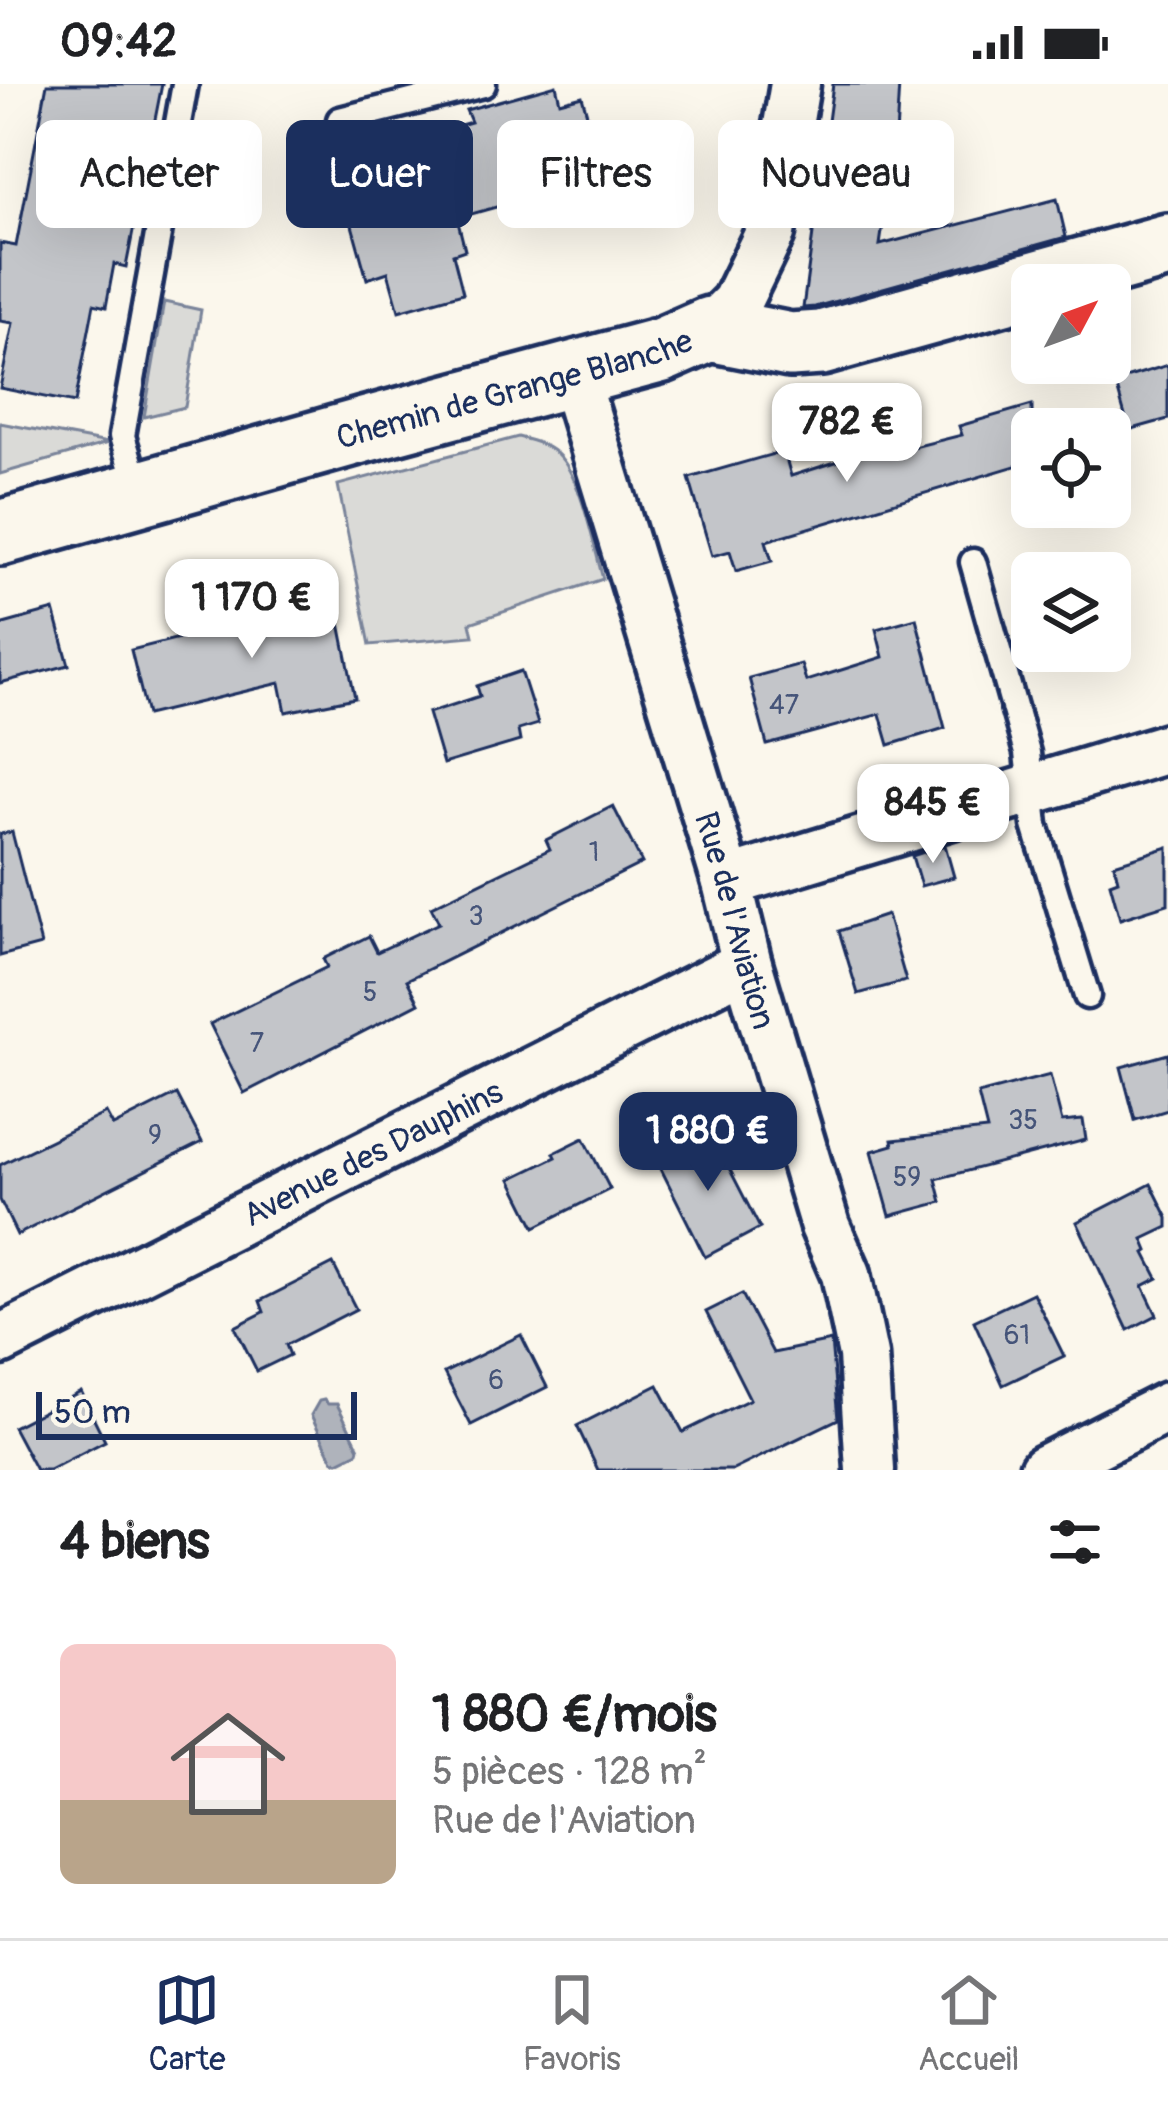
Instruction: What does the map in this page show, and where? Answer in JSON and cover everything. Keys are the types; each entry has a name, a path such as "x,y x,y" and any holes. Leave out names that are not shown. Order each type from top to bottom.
{"street":[{"path":"710,328 736,303 770,233 795,85"},
{"name":"Chemin de Grange Blanche","path":"0,533 662,350 710,328 790,345 821,343 1168,246"},
{"name":"Rue de l'Aviation","path":"573,374 825,1226 847,1274 863,1355 870,1470"},
{"path":"727,882 1168,748"},
{"name":"Avenue des Dauphins","path":"0,1340 746,964"},
{"path":"1044,1470 1168,1407"}],"lane":[{"path":"140,494 122,436 185,84"},
{"path":"340,119 483,84"},
{"path":"781,84 795,85"},
{"path":"973,562 1027,753 1035,825 1087,996"}],"shaded area":[{"path":"164,302 201,310 185,407 144,417"},
{"path":"0,423 108,443 0,474"},
{"path":"518,437 552,450 568,469 603,579 470,623 473,636 370,645 338,485"},
{"path":"324,1400 337,1404 359,1448 338,1462 311,1415"}],"building":[{"path":"47,84 162,84 155,120 40,120"},
{"path":"833,84 899,84 897,120 828,120"},
{"path":"556,85 560,102 582,96 589,120 497,120 497,207 473,214 473,120 466,110"},
{"path":"36,141 36,228 134,228 126,267 114,264 106,307 94,304 75,403 0,388 13,323 0,321 0,243 16,246"},
{"path":"1057,199 1066,237 803,308 814,228 882,228 880,245"},
{"path":"353,228 460,228 465,250 453,254 463,293 399,311 388,272 367,279"},
{"path":"1168,365 1168,419 1131,429 1131,408 1123,408 1116,384 1131,384 1131,376"},
{"path":"1011,411 1011,467 766,541 772,561 736,571 730,551 712,556 689,478 784,451 791,476 896,443 898,451 962,435 959,426"},
{"path":"335,598 355,698 286,712 280,683 147,715 131,650 267,616 266,611"},
{"path":"54,610 69,665 0,683 0,625"},
{"path":"916,618 945,728 889,745 880,714 767,745 749,678 801,664 806,681 883,657 876,629"},
{"path":"521,671 538,724 518,730 520,741 443,764 428,713 480,696 477,686"},
{"path":"613,806 642,863 407,980 419,1003 244,1093 210,1024 327,967 323,959 369,936 377,952 439,923 431,907 550,849 546,840"},
{"path":"12,832 41,945 0,956 0,834"},
{"path":"945,845 954,877 921,886 912,856"},
{"path":"1168,847 1168,904 1120,919 1110,883 1118,880 1114,864"},
{"path":"887,915 906,981 858,994 839,931"},
{"path":"1168,1054 1168,1110 1135,1120 1121,1067"},
{"path":"1050,1075 1062,1122 1083,1120 1086,1140 936,1179 942,1202 890,1216 872,1151 893,1145 892,1140 987,1130 978,1094"},
{"path":"177,1094 202,1142 17,1235 0,1200 0,1165 106,1113 113,1126"},
{"path":"710,1131 760,1228 705,1257 656,1159"},
{"path":"584,1138 610,1189 535,1227 511,1179"},
{"path":"1151,1184 1168,1218 1168,1227 1143,1239 1158,1278 1143,1286 1157,1315 1128,1330 1077,1222"},
{"path":"333,1264 356,1309 286,1345 290,1355 257,1371 235,1327 264,1312 260,1301"},
{"path":"1033,1293 1064,1356 1003,1385 974,1321"},
{"path":"742,1294 773,1353 831,1341 838,1419 733,1470 598,1470 577,1426 658,1385 683,1432 750,1399 706,1312"},
{"path":"521,1335 547,1387 471,1425 444,1373"},
{"path":"81,1392 105,1441 49,1470 36,1470 13,1427"}]}
